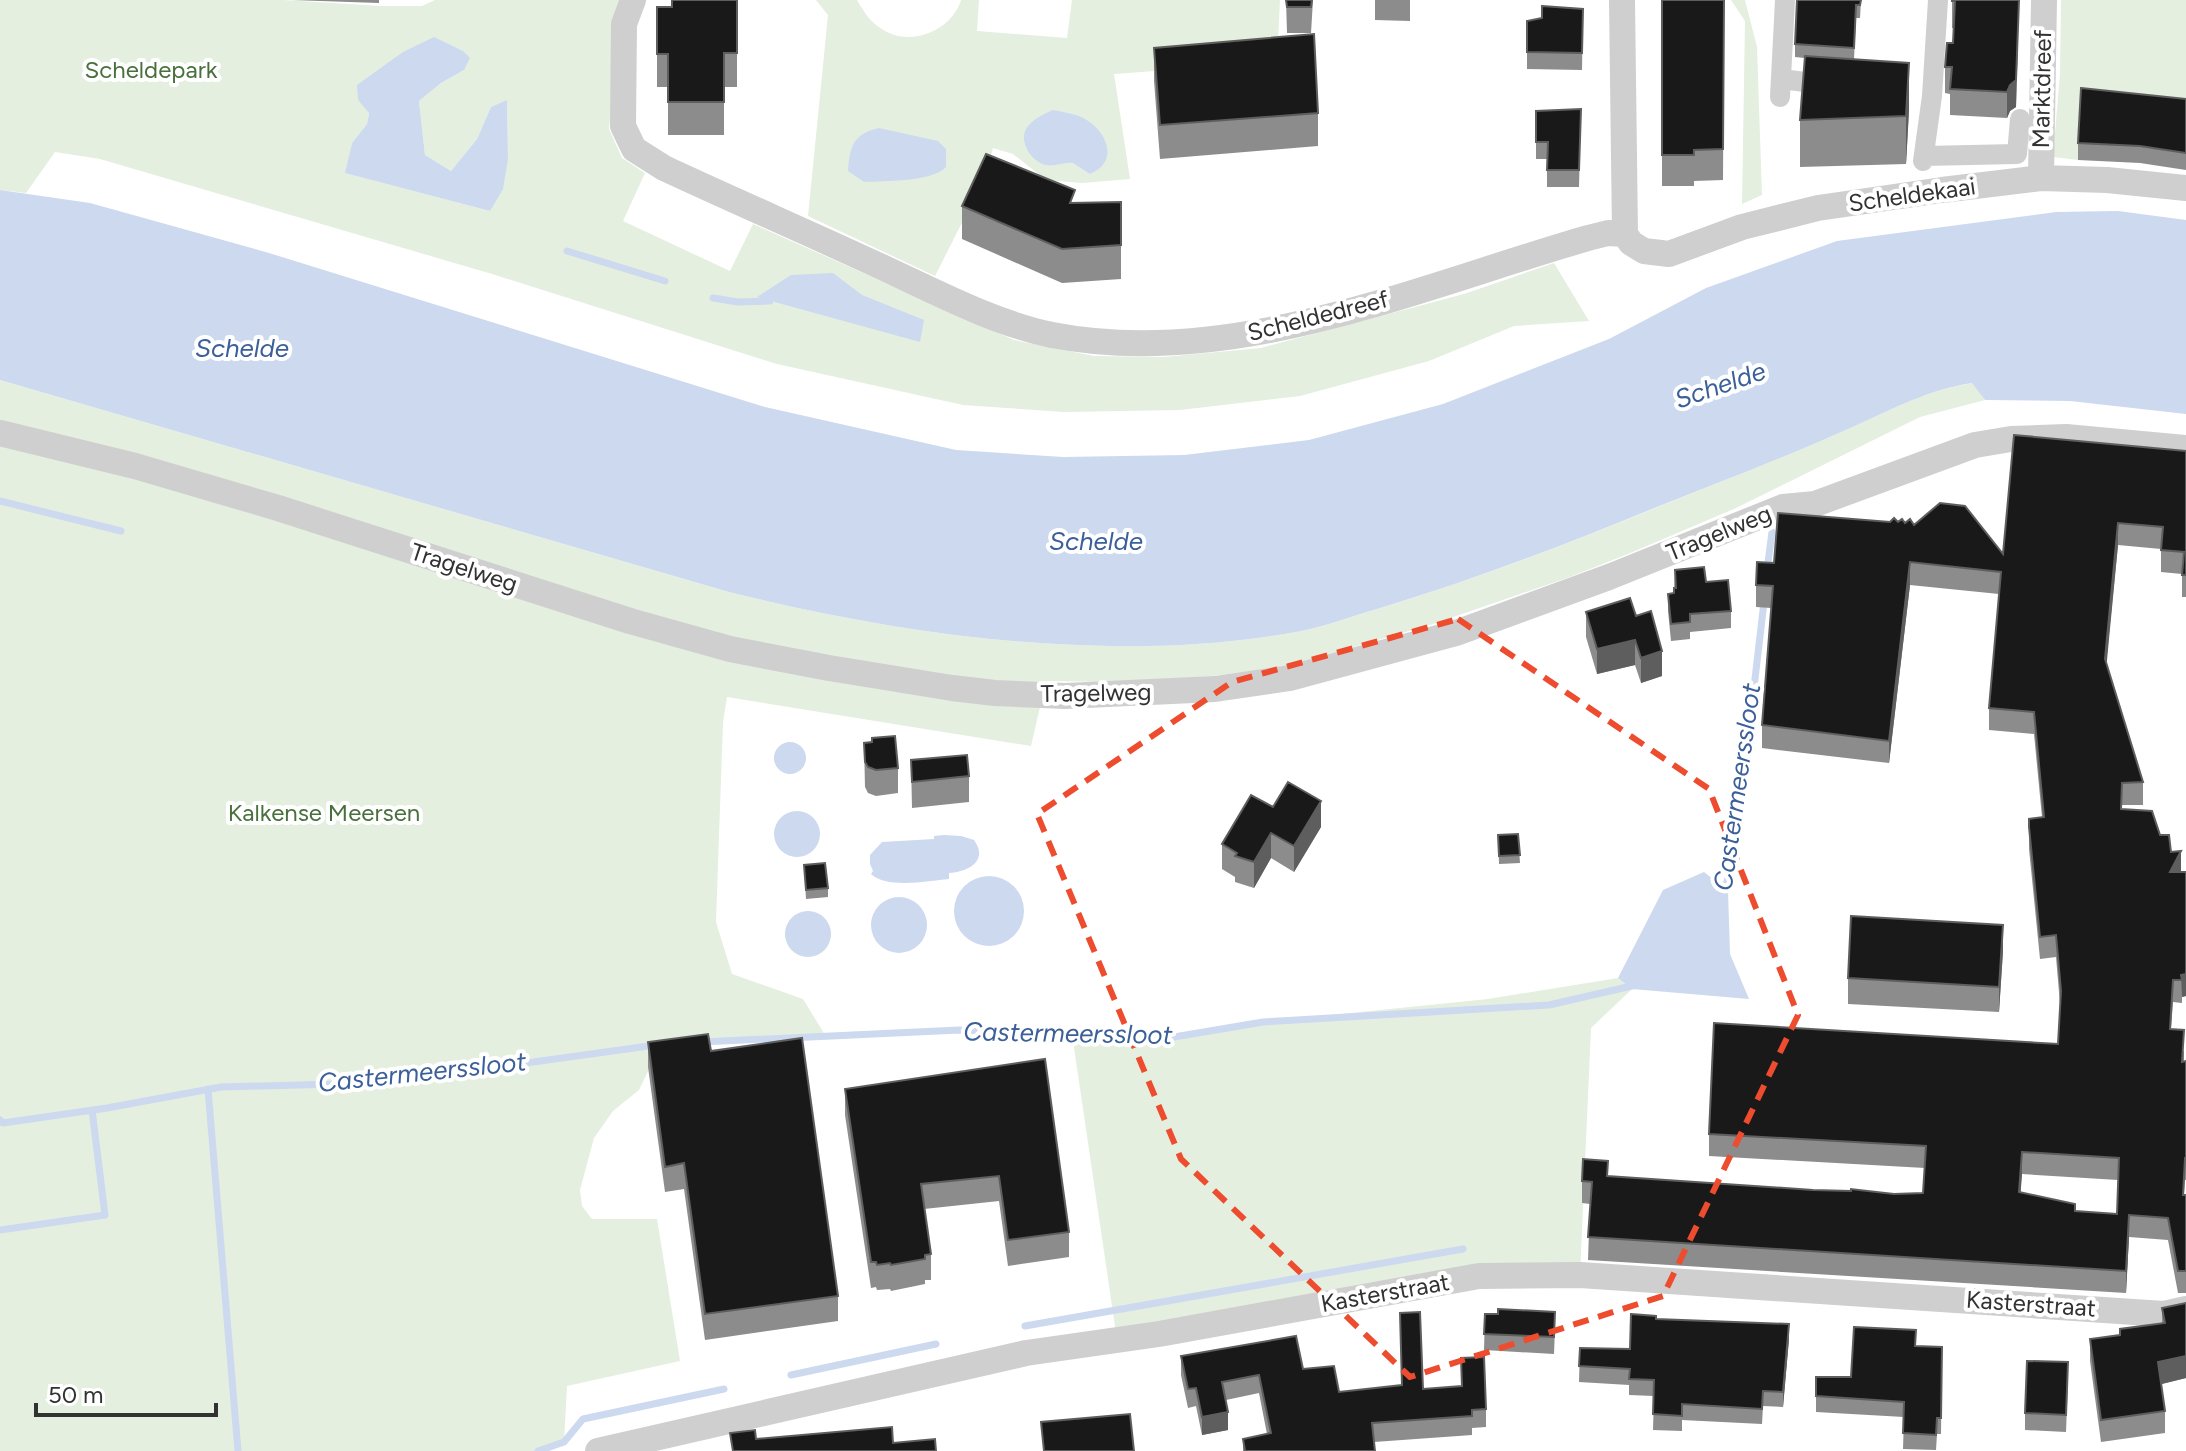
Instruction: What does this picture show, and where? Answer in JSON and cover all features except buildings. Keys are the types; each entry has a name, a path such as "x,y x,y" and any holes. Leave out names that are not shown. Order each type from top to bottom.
{"street":[{"name":"Scheldedreef","path":"633,0 624,24 623,126 634,149 664,168 917,283 1028,329 1095,341 1164,343 1258,334 1460,280 1608,233 1635,242"},
{"path":"1622,0 1635,242"},
{"path":"1783,86 1785,0"},
{"path":"1783,86 1791,0"},
{"path":"1938,0 1924,96 1924,158 2017,154 2020,119"},
{"name":"Marktdreef","path":"2041,178 2044,0"},
{"path":"1783,86 1853,88"},
{"name":"Scheldekaai","path":"1635,242 1669,254 1742,227 1818,208 2041,178 2107,180 2186,188"},
{"name":"Tragelweg","path":"0,433 206,487 630,621 730,649 952,688 1065,696 1230,687 1290,678 1430,640 1609,577 1783,507 1815,504 1975,445 2011,439 2066,437 2186,448"},
{"name":"Kasterstraat","path":"598,1451 1026,1353 1159,1334 1479,1276 1580,1275 2164,1314 2186,1309"}],"highlighted area":[{"path":"1458,619 1709,789 1798,1015 1663,1296 1410,1377 1181,1159 1037,814 1232,682"}],"green space":[{"name":"Scheldepark","path":"0,0 283,0 422,6 435,0 622,0 609,129 622,158 645,173 623,221 730,271 753,224 1014,340 1094,356 1164,357 1261,348 1464,294 1554,263 1589,321 1514,326 1429,361 1300,396 1180,410 1064,412 963,405 777,364 492,274 100,159 55,152 26,193 0,190","holes":["464,70 419,101 425,155 451,171 477,139 491,107 507,101 508,159 490,211 346,173 352,143 367,124 369,112 358,100"]},
{"path":"816,0 857,0 878,26 904,37 939,28 949,20 961,0 979,0 977,31 1067,38 1072,0 1280,0 1277,62 1114,74 1130,179 1082,183 1046,180 1013,154 993,148 986,175 935,276 808,216 828,15"},
{"path":"1731,0 1745,0 1757,47 1762,195 1742,204 1745,21"},
{"path":"2061,0 2186,0 2186,112 2081,105 2078,160 2053,157 2060,74"},
{"name":"Kalkense Meersen","path":"0,380 729,592 797,608 938,633 1011,641 1155,646 1226,642 1327,625 1551,550 1938,391 1973,383 1985,400 1920,417 1736,508 1628,554 1430,625 1287,666 1213,676 1123,682 1046,681 1031,746 727,697 723,722 716,922 732,974 803,999 825,1035 668,1044 649,1069 639,1090 613,1111 594,1138 580,1190 582,1206 592,1219 657,1219 680,1361 567,1386 564,1442 538,1451 0,1451"},
{"path":"1618,978 1632,989 1591,1028 1580,1275 1479,1276 1117,1340 1072,1034 1174,1037 1263,1022 1488,999"}],"water":[{"path":"434,37 463,51 470,58 464,70 419,101 425,155 451,171 477,139 491,107 507,100 508,159 503,189 490,211 345,173 352,143 367,124 369,113 358,100 357,85 403,52"},
{"path":"1053,110 1082,117 1100,131 1107,155 1099,169 1090,174 1073,163 1046,165 1032,156 1024,140 1026,129"},
{"path":"879,128 938,141 946,149 946,167 930,176 864,182 848,171 850,155 858,138"},
{"name":"Schelde","path":"0,190 90,203 269,253 765,407 956,450 1063,457 1184,455 1309,440 1443,404 1609,339 1706,288 1837,241 2056,212 2118,211 2186,220 2186,414 2070,401 1985,400 1972,383 1955,386 1921,397 1770,462 1516,562 1316,627 1226,642 1155,646 1011,641 867,621 729,592 0,380"},
{"path":"833,273 862,295 924,320 920,342 757,297 791,275"},
{"path":"790,742 801,747 806,758 801,769 790,774 779,769 774,758 779,747"},
{"path":"797,811 813,818 820,834 813,850 797,857 781,850 774,834 781,818"},
{"path":"934,836 974,840 979,854 974,864 949,873 949,879 919,882 897,883 878,879 871,874 870,855 882,842 934,839"},
{"path":"1704,872 1728,891 1730,954 1749,999 1632,989 1618,978 1663,890"},
{"path":"989,876 1014,886 1024,911 1014,936 989,946 964,936 954,911 964,886"},
{"path":"899,897 919,905 927,925 919,945 899,953 879,945 871,925 879,905"},
{"path":"808,911 824,918 831,934 824,950 808,957 792,950 785,934 792,918"}],"waterway":[{"path":"567,251 665,281"},
{"path":"713,298 738,302 770,301"},
{"path":"0,501 121,531"},
{"name":"Castermeerssloot","path":"1767,570 1772,532"},
{"name":"Castermeerssloot","path":"1723,894 1740,807 1764,602"},
{"name":"Castermeerssloot","path":"701,1042 959,1030 1174,1037 1263,1022 1549,1005 1636,985"},
{"name":"Castermeerssloot","path":"0,1120 3,1123 107,1108 221,1087 335,1084 505,1066 656,1045"},
{"path":"208,1089 238,1451"},
{"path":"0,1230 105,1215 92,1110"},
{"path":"1025,1326 1463,1249"},
{"path":"791,1375 936,1344"},
{"path":"538,1451 564,1442 583,1419 724,1389"}]}
